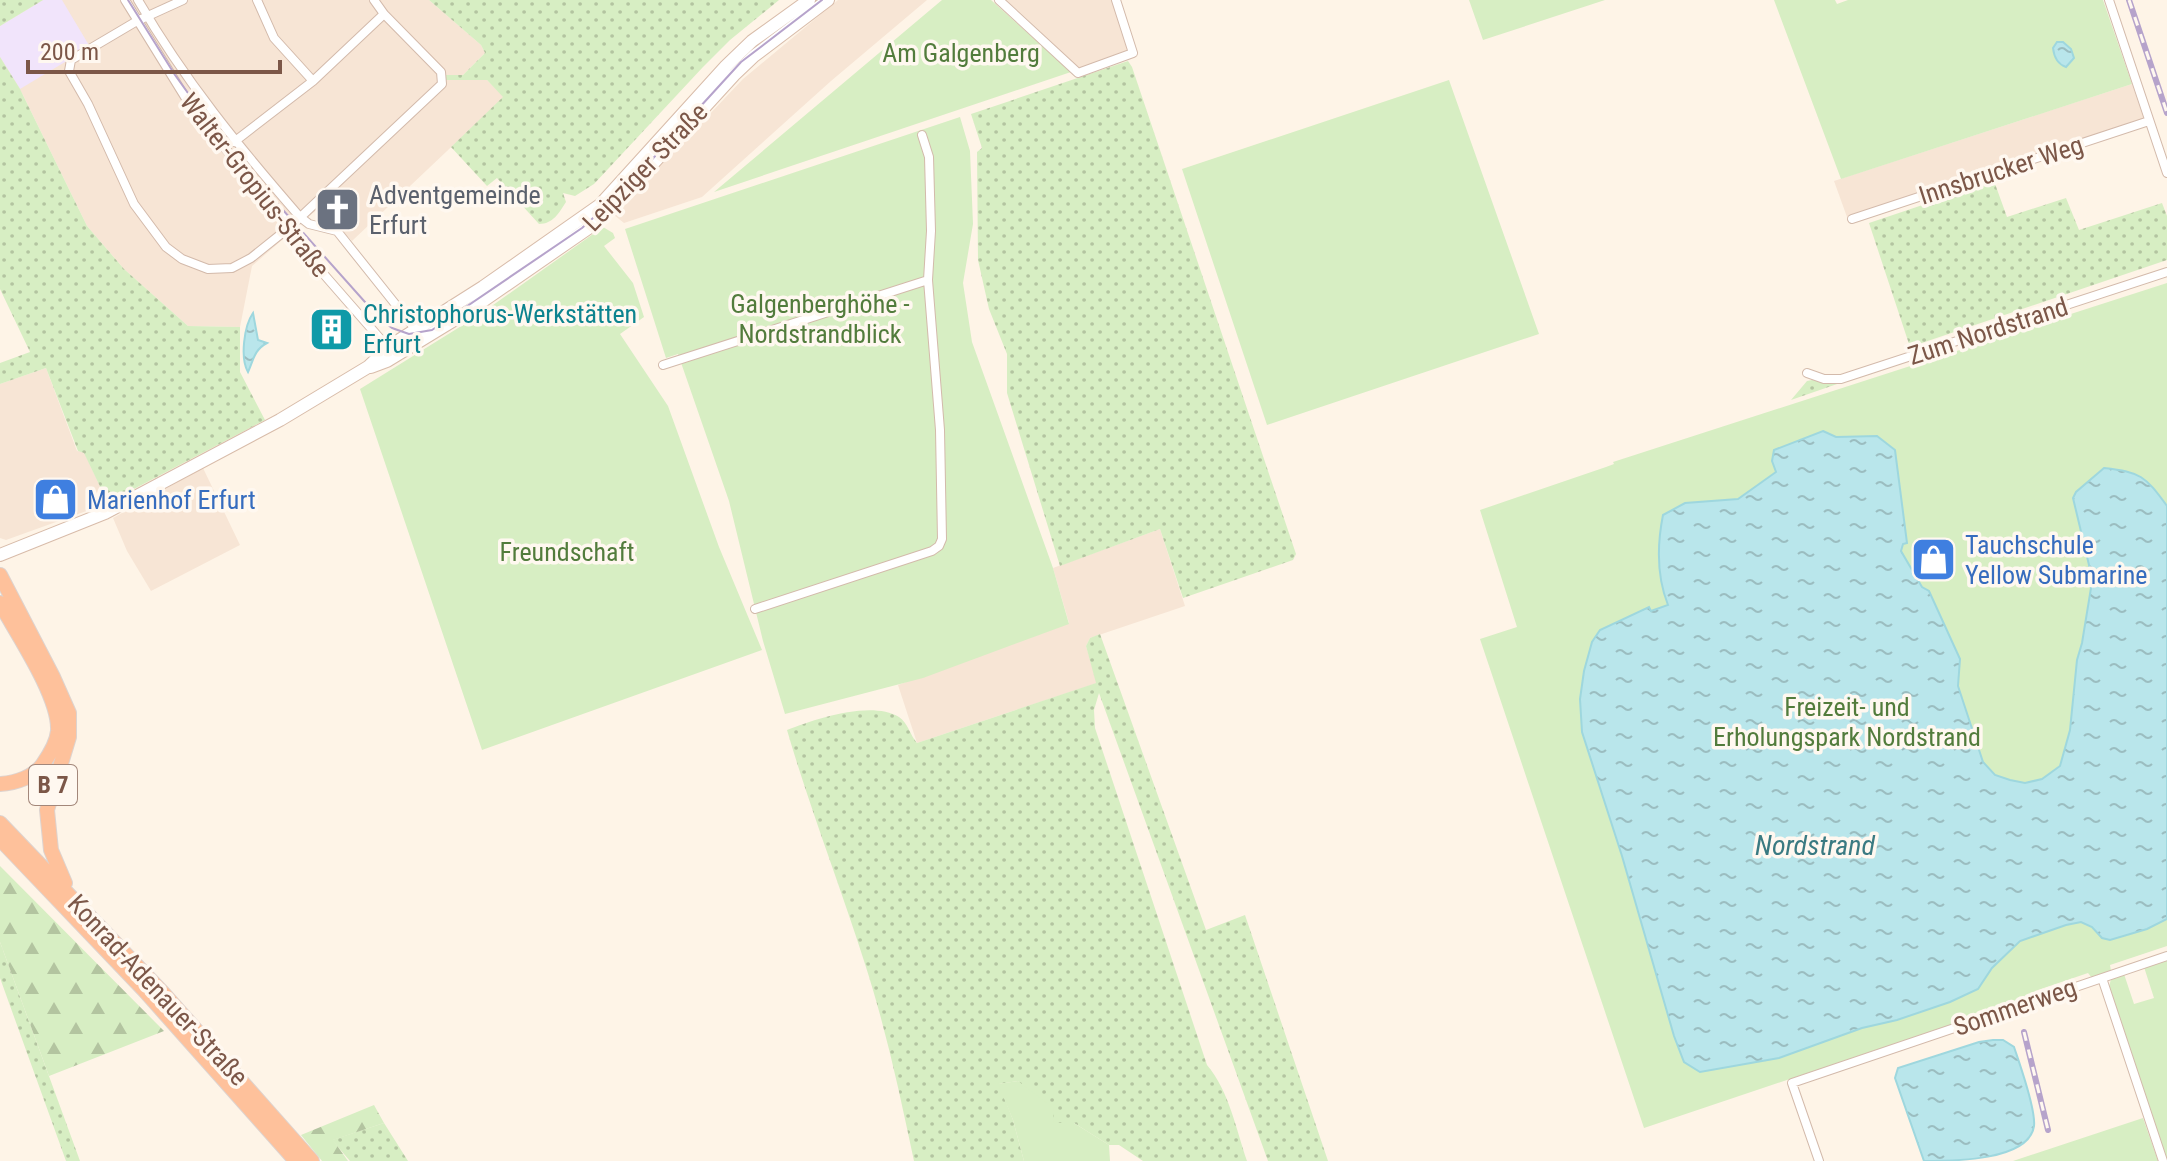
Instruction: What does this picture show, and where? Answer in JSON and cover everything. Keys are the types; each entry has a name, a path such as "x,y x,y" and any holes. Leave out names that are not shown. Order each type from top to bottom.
{"highway":[{"name":"B 7","path":"0,575 69,713 69,737 51,791 47,822 51,850 70,895"},
{"name":"B 7","path":"0,603 57,710 58,733 52,751 40,769 23,779 0,784"},
{"name":"Konrad-Adenauer-Straße","path":"0,823 206,1040 312,1161"},
{"name":"Konrad-Adenauer-Straße","path":"0,839 174,1022 296,1161"}],"main road":[{"name":"Leipziger Straße","path":"0,555 105,513 280,420 368,367 390,346 483,287 600,205 726,66 752,41 809,0"},
{"name":"Leipziger Straße","path":"368,367 387,361 464,314 590,227 627,192 734,75 825,1"}],"street":[{"name":"Walter-Gropius-Straße","path":"125,0 142,18 234,142 300,217 309,224 337,231 416,330"},
{"name":"Walter-Gropius-Straße","path":"138,0 142,18 193,110 291,226 321,271 383,342 408,349"},
{"path":"183,0 142,18 71,60 69,71 88,104 134,204 166,247 182,259 208,269 232,268 249,260 291,226 442,84 441,72 374,0"},
{"path":"257,0 274,38 313,81"},
{"path":"999,0 1078,73 1133,53 1116,0"},
{"path":"2109,0 2167,173"},
{"path":"234,142 313,81 384,14"},
{"name":"Innsbrucker Weg","path":"1852,219 2149,121"},
{"path":"755,609 932,551 939,546 944,530 939,499 940,430 928,280 931,231 929,157 922,135"},
{"name":"Zum Nordstrand","path":"1807,373 1824,379 1841,379 2167,272"},
{"path":"663,365 928,280"},
{"path":"408,349 416,330"},
{"path":"2102,978 2167,956"},
{"name":"Sommerweg","path":"1819,1161 1792,1083 2102,978 2163,1161"}],"shaded area":[{"path":"43,0 429,0 481,45 485,53 463,75 447,75 487,80 504,97 352,241 320,207 252,266 240,327 188,326 124,269 87,226 23,95 0,57 0,26"},
{"path":"43,0 62,0 90,47 20,89 0,57 0,26"},
{"path":"838,0 927,0 702,197 624,223 614,215 743,79"},
{"path":"1004,0 1112,0 1130,52 1080,69"},
{"path":"2132,84 2144,119 1847,217 1834,181"},
{"path":"46,368 77,451 84,452 105,497 96,502 92,509 6,540 0,538 0,384"},
{"path":"203,468 240,545 151,591 127,551 113,518"},
{"path":"1160,529 1185,606 1090,638 1086,646 1097,683 917,743 898,685 1069,623 1053,568"}],"green space":[{"path":"0,0 43,0 0,26"},
{"path":"429,0 779,0 730,40 594,184 575,196 563,193 566,202 558,214 552,220 539,224 497,178 487,186 451,147 503,97 487,80 446,80 446,75 463,75 485,53 481,45"},
{"name":"Am Galgenberg","path":"942,0 991,0 1071,72 714,192"},
{"path":"1469,0 1605,0 1483,40"},
{"path":"1774,0 1835,0 1837,4 1848,0 2103,0 2132,84 1841,179"},
{"path":"0,57 20,89 87,226 124,269 188,326 240,327 240,372 265,420 113,500 105,497 84,453 78,451 46,368 0,384 0,363 30,352 0,289"},
{"path":"1128,61 1296,554 1293,560 1183,598 1160,529 1060,566 1007,393 1007,354 989,309 978,260 977,152 982,148 971,114"},
{"path":"1449,80 1539,334 1267,425 1182,169"},
{"name":"Galgenberghöhe - Nordstrandblick","path":"960,117 970,151 973,224 963,283 972,342 1053,568 1069,624 923,678 785,714 763,641 729,501 678,354 666,358 625,229"},
{"path":"1994,181 2007,217 2066,198 2079,230 2162,203 2167,216 2167,260 1910,347 1869,223"},
{"name":"Freundschaft","path":"603,227 615,238 604,246 633,283 644,317 620,334 668,406 719,547 762,650 482,750 360,389 479,315"},
{"name":"Freizeit- und Erholungspark Nordstrand","path":"2167,283 2167,946 2110,965 2111,971 2092,978 2088,973 2035,991 2036,996 1644,1128 1480,639 1517,627 1480,510 1613,462"},
{"path":"1807,381 1840,383 1791,400"},
{"path":"1100,634 1206,930 1245,915 1328,1161 1268,1161 1099,693 1094,710 1095,728 1207,1065 1226,1098 1247,1161 1143,1161 1119,1145 1109,1145 1074,1123 1054,1124 1018,1081 999,1084 1024,1161 914,1161 873,988 787,730 843,713 874,710 899,717 917,743 1096,683 1086,646 1090,638"},
{"path":"0,866 164,1031 49,1076 0,942"},
{"path":"0,942 80,1161 66,1161 0,978"},
{"path":"2167,959 2167,1161 2109,987 2111,979 2124,974 2134,1004 2154,998 2144,967"},
{"path":"1018,1081 1053,1108 1054,1123 1074,1123 1109,1145 1110,1161 1024,1161 1013,1120 998,1084"},
{"path":"374,1105 384,1123 333,1140 348,1161 322,1161 301,1135"},
{"path":"2143,1118 2158,1161 2013,1161"},
{"path":"384,1123 408,1161 350,1161 332,1140"}],"water":[{"path":"2057,42 2063,42 2071,49 2074,58 2066,67 2055,57 2053,48"},
{"path":"253,313 258,340 267,343 257,352 248,372 244,342"},
{"name":"Nordstrand","path":"1823,431 1836,437 1877,436 1895,450 1907,543 1903,544 1901,551 1922,587 1929,591 1960,659 1958,686 1983,762 1995,775 2010,780 2025,783 2042,779 2060,766 2070,730 2077,660 2091,588 2089,565 2073,498 2076,492 2104,468 2141,477 2167,506 2167,919 2147,929 2110,940 2102,938 2092,927 2081,922 2066,925 2020,941 1992,968 1978,989 1950,1002 1862,1028 1779,1058 1700,1072 1684,1062 1674,1036 1582,732 1580,699 1584,671 1592,642 1600,630 1649,607 1651,611 1668,605 1659,561 1663,515 1685,503 1738,499 1776,472 1772,461 1774,450"},
{"path":"1993,1040 2003,1040 2014,1047 2033,1109 2034,1126 2029,1138 2019,1146 1988,1157 1924,1161 1895,1078 1898,1068"}],"tram line":[{"path":"128,0 175,75 226,146 381,320 409,334 432,330 582,228 625,189 741,62 822,0"}],"railway":[{"path":"2129,0 2167,113"},
{"path":"2024,1032 2048,1130"}],"place":[{"name":"Adventgemeinde Erfurt","path":"338,210"},
{"name":"Christophorus-Werkstätten Erfurt","path":"332,329"},
{"name":"Marienhof Erfurt","path":"56,500"},
{"name":"Tauchschule Yellow Submarine","path":"1934,560"}]}
